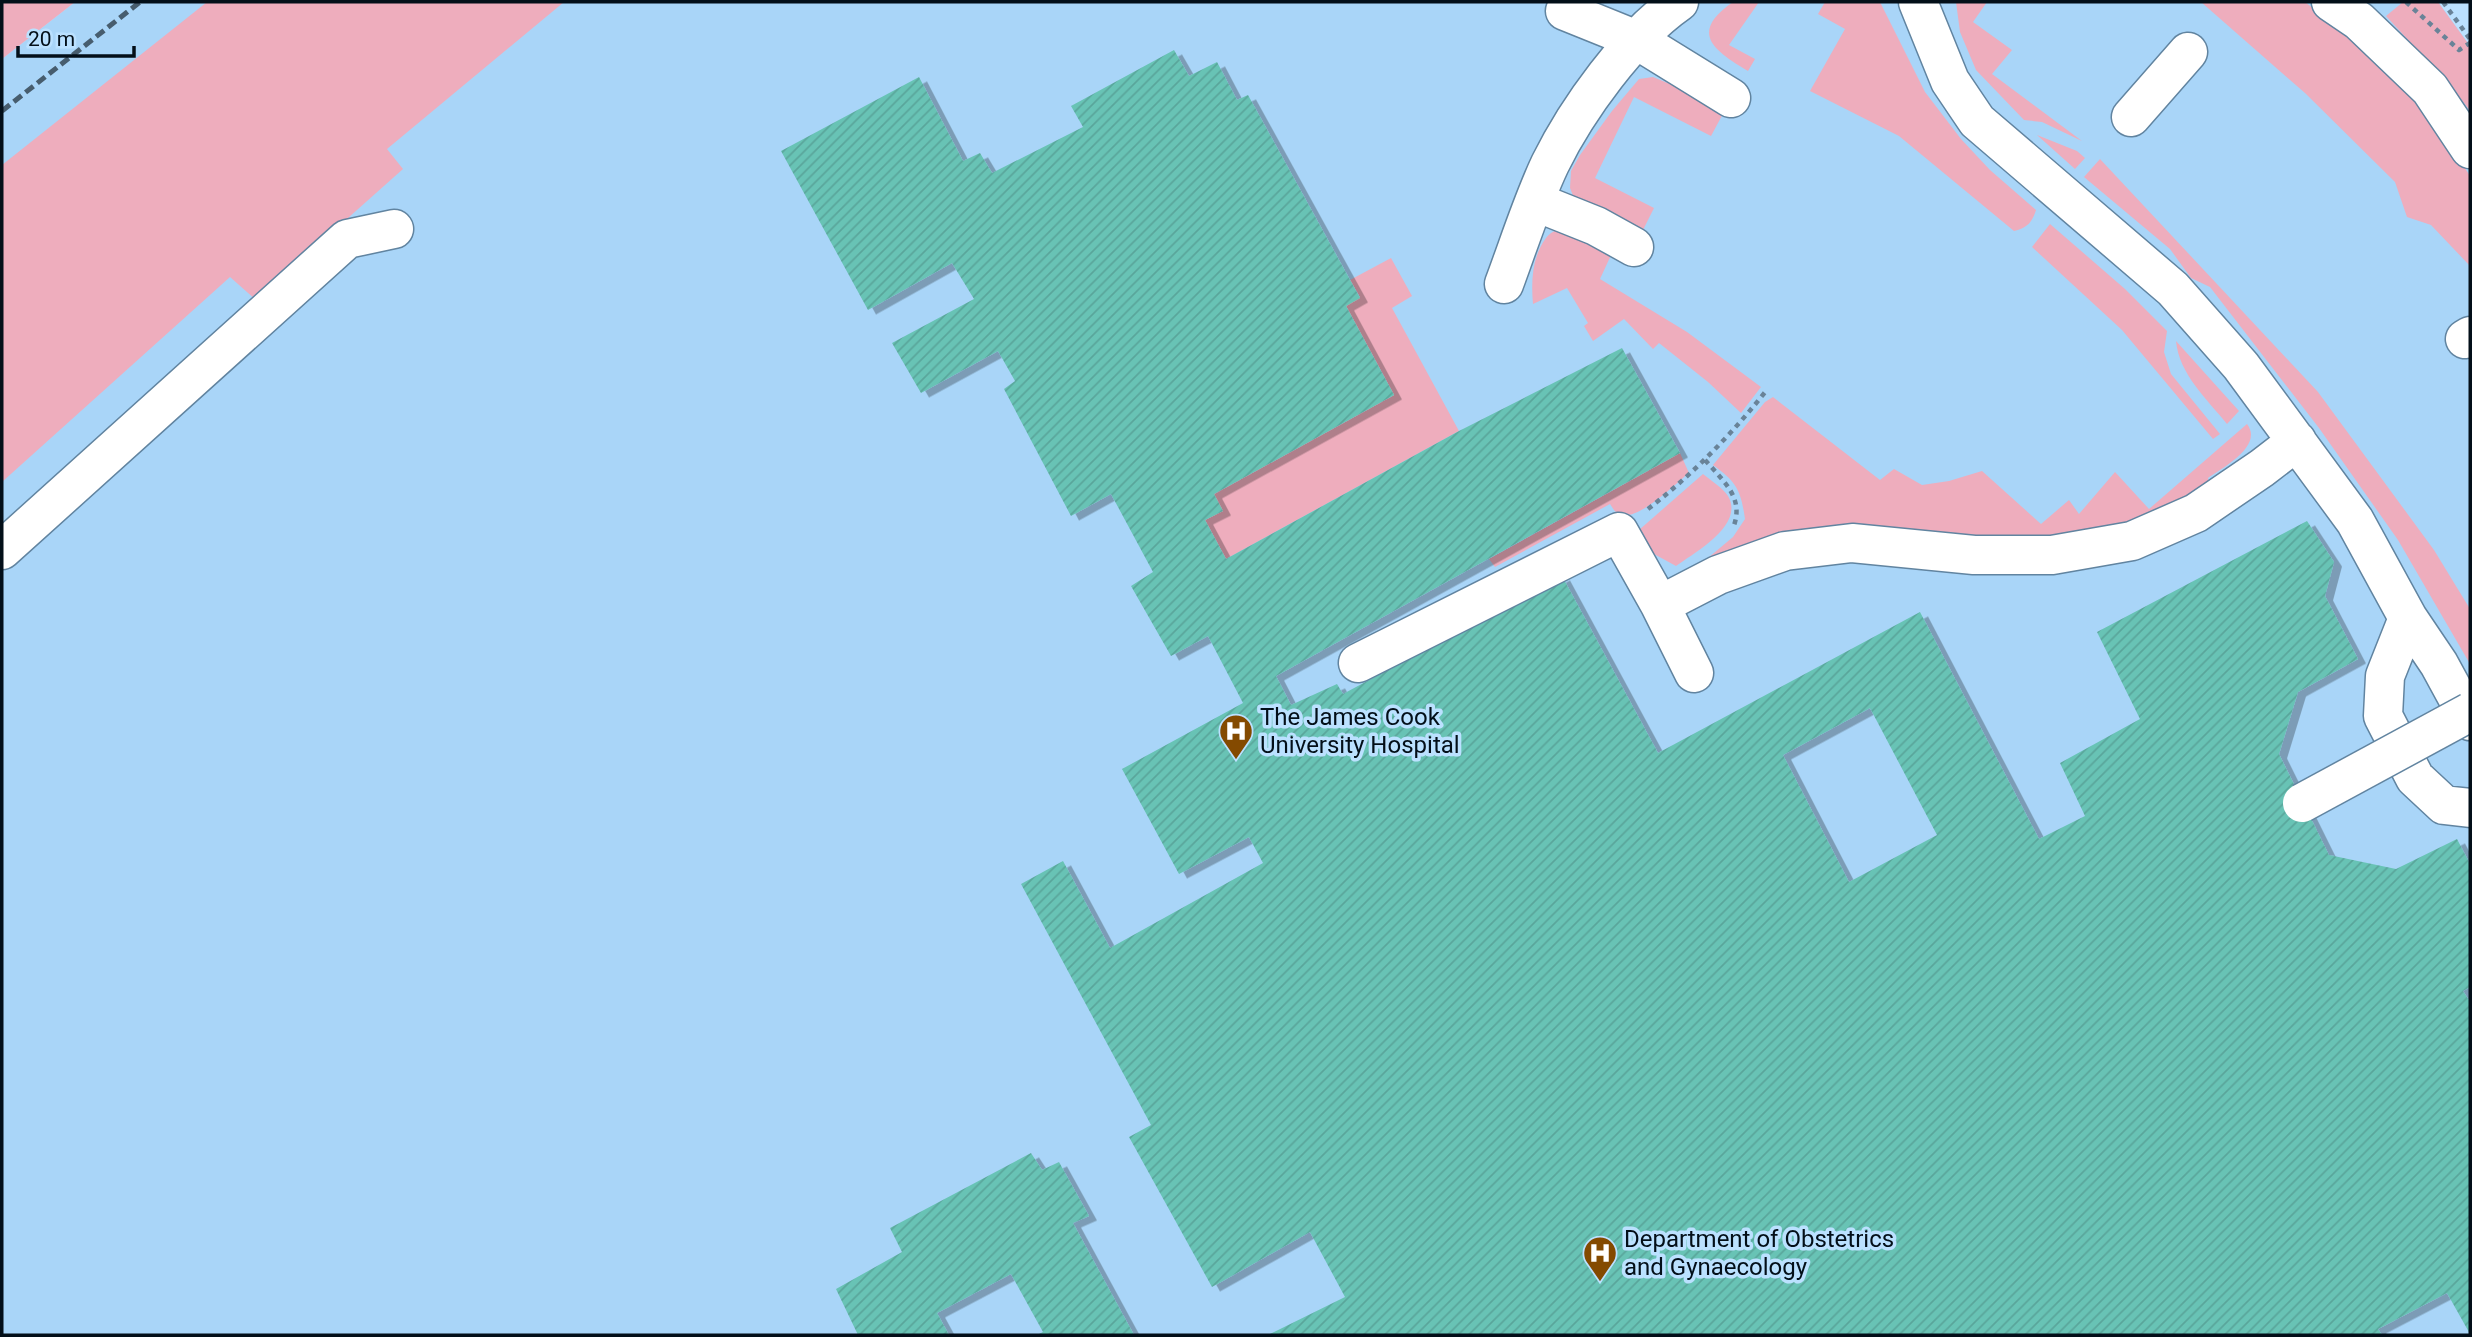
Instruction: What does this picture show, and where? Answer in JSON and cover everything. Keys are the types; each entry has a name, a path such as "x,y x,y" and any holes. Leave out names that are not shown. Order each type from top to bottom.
{"lane":[{"path":"1504,284 1550,164 1603,77 1659,16 1679,2"},
{"path":"1918,2 1950,81 1977,121 2173,289 2241,366 2356,521 2408,618 2439,664 2470,721"},
{"path":"2330,2 2359,21 2430,89 2470,149"},
{"path":"1565,11 1637,40 1731,97"},
{"path":"2131,117 2188,52"},
{"path":"1536,202 1596,226 1634,247"},
{"path":"2,550 347,239 394,229"},
{"path":"1660,605 1718,575 1785,551 1852,543 1975,555 2052,555 2132,541 2196,513 2297,441"},
{"path":"1358,663 1619,532 1694,673"},
{"path":"2408,618 2385,676 2383,716 2415,778 2444,805 2470,808"},
{"path":"2302,803 2470,712"}],"path":[{"path":"2406,2 2459,50 2470,41 2443,2"},
{"path":"1619,532 1681,484 1742,421 1766,391"},
{"path":"1705,460 1728,485 1738,506 1732,531"}],"shaded area":[{"path":"2,2 75,2 2,59"},
{"name":"The James Cook University Hospital","path":"75,2 2438,2 2470,46 2470,1335 2,1335 2,59"},
{"path":"207,2 564,2 387,149 403,169 256,300 230,277 2,482 2,165"},
{"path":"1733,2 1759,2 1729,45 1755,59 1748,71 1724,55 1710,40 1712,22"},
{"path":"1825,2 1880,2 1925,92 1961,139 1990,170 2036,210 2028,224 2014,231 1899,136 1810,91 1845,29 1818,14"},
{"path":"1956,2 1987,2 1973,22 2012,50 1992,74 2082,141 2042,122 2024,120 1976,70 1960,32"},
{"path":"2201,2 2305,2 2369,51 2438,126 2470,176 2470,266 2431,225 2407,217 2395,182 2305,93"},
{"path":"2403,2 2438,2 2470,46 2470,111 2386,16"},
{"path":"1653,77 1711,101 1725,110 1711,136 1634,97 1595,178 1654,208 1641,234 1576,203 1570,188 1571,171 1612,111 1639,79"},
{"path":"2037,135 2077,151 2085,158 2075,169"},
{"path":"2100,159 2318,392 2434,550 2470,609 2470,664 2398,540 2319,428 2210,287 2191,278 2170,249 2084,177"},
{"path":"2050,224 2125,289 2167,331 2164,352 2171,374 2220,434 2213,439 2122,330 2032,247"},
{"path":"1565,226 1612,253 1600,279 1687,332 1761,387 1741,413 1708,382 1659,343 1653,349 1624,319 1593,341 1584,326 1588,323 1567,288 1533,304 1535,261 1541,245 1548,236"},
{"path":"1391,258 1412,296 1392,308 1459,431 1226,559 1205,520 1222,511 1214,494 1394,395 1346,306 1360,297 1350,280"},
{"path":"2176,341 2239,411 2227,424 2188,375 2178,353"},
{"path":"1773,397 1880,480 1894,469 1922,485 1949,481 1982,471 2041,524 2069,500 2079,514 2115,472 2149,509 2247,424 2251,432 2246,448 2239,456 2208,478 2210,487 2118,527 2039,542 1959,540 1921,530 1813,528 1744,545 1702,563 1733,537 1745,519 1742,501 1736,488 1728,477 1713,465 1765,402"},
{"path":"1680,453 1689,473 1638,512 1620,514 1610,504 1495,567 1489,559"},
{"path":"1703,474 1728,496 1730,517 1716,537 1676,566 1654,554 1639,530"}],"building":[{"path":"1174,50 1189,76 1217,62 1237,100 1248,95 1360,298 1346,306 1394,395 1214,494 1223,511 1205,520 1226,559 1459,431 1622,348 1680,453 1276,676 1291,705 1337,684 1343,694 1562,576 1658,753 1920,612 2039,839 2085,816 2060,763 2140,719 2097,632 2307,521 2334,562 2325,596 2358,659 2298,692 2279,754 2329,855 2396,869 2457,839 2470,864 2470,987 2463,991 2470,1002 2470,1334 2447,1293 2378,1329 2382,1335 1268,1335 1345,1297 1310,1232 1212,1287 1129,1137 1151,1125 1021,884 1063,861 1110,948 1263,863 1249,837 1179,874 1122,769 1243,703 1208,636 1171,656 1131,586 1153,572 1111,494 1071,516 1004,389 1015,381 998,351 921,393 892,343 974,299 952,263 868,310 781,151 919,77 963,161 980,153 992,173 1083,127 1071,106","holes":["1870,708 1937,835 1849,882 1783,755"]},
{"path":"1031,1153 1042,1170 1059,1162 1089,1216 1073,1223 1134,1335 1037,1335 1043,1332 1011,1274 937,1313 949,1335 858,1335 836,1289 902,1252 890,1228"}],"railway":[{"path":"2,111 140,2"}],"place":[{"name":"The James Cook University Hospital","path":"1236,761"},
{"name":"Department of Obstetrics and Gynaecology","path":"1600,1283"}]}
